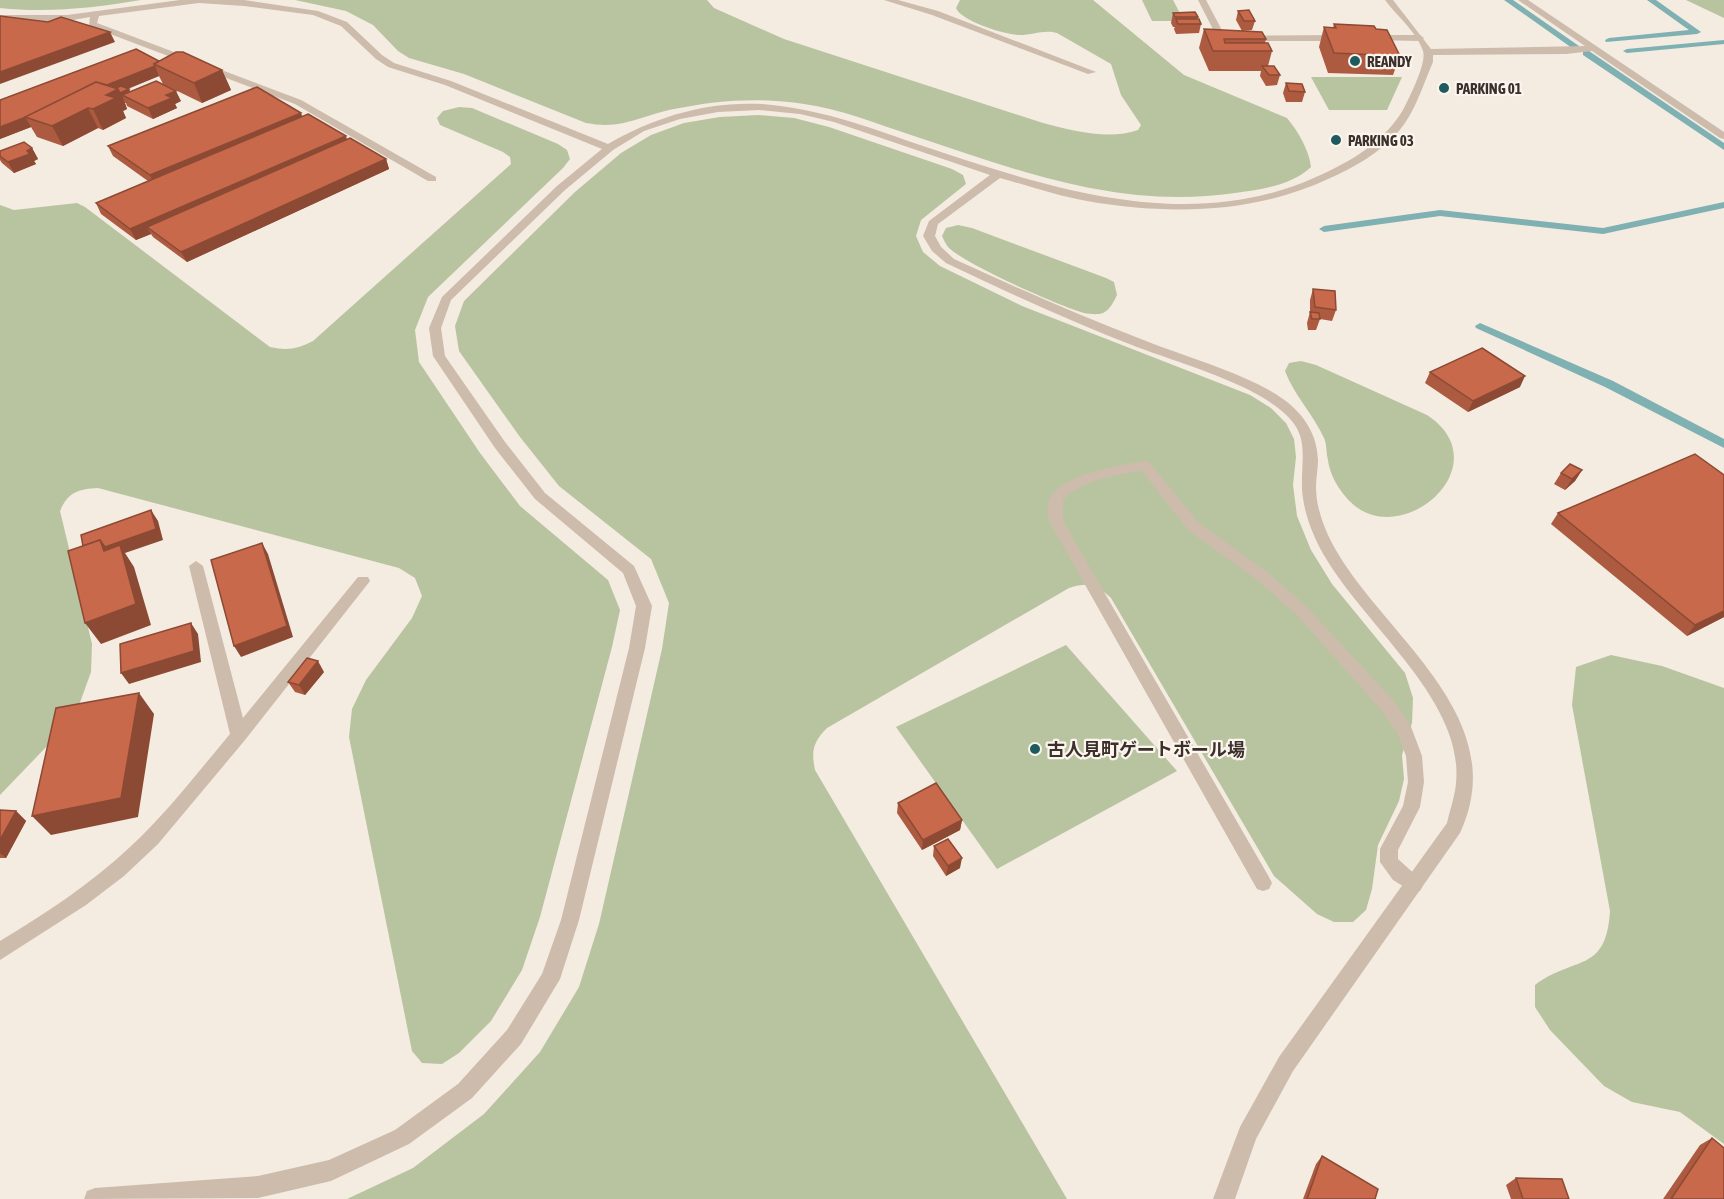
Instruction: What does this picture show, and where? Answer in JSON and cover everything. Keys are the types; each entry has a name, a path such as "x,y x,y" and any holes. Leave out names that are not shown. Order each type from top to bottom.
{"street":[{"path":"0,18 34,20 95,15 199,0 244,3 315,13 349,27 379,57 391,65 448,83 609,148"},
{"path":"888,0 935,14 1091,72"},
{"path":"1202,0 1222,39 1349,38"},
{"path":"94,1199 258,1187 331,1170 402,1137 465,1091 514,1037 550,979 573,909 637,648 644,606 629,570 540,496 500,445 440,356 435,328 446,299 561,188 609,148 641,129 678,116 718,109 759,107 800,111 837,120 998,174 1086,198 1131,204 1208,206 1265,199 1305,186 1342,169 1372,150 1395,129 1409,107 1428,62 1428,52 1420,38 1389,0"},
{"path":"1522,0 1724,136"},
{"path":"95,15 92,24 298,102 432,179"},
{"path":"1361,38 1420,38"},
{"path":"1428,52 1566,51 1593,48"},
{"path":"998,174 933,223 929,236 936,249 950,261 1063,314 1258,388 1282,402 1300,420 1310,440 1309,487 1314,517 1327,548 1347,580 1421,669 1446,705 1461,745 1464,785 1456,823 1286,1064 1247,1134 1224,1199"},
{"path":"1263,883 1056,521 1054,508 1057,498 1066,489 1118,469 1145,466 1193,526 1282,592 1387,705 1404,729 1414,756 1416,782 1411,807 1389,849 1389,862 1399,874 1414,885"},
{"path":"196,566 238,735"},
{"path":"0,951 45,923 102,882 143,846 191,794 363,580"}],"green space":[{"path":"0,0 141,0 88,7 36,10 0,8"},
{"path":"295,0 707,0 714,8 784,39 1043,123 1103,134 1138,130 1141,125 1121,95 1111,64 1057,33 1020,35 1004,33 966,18 956,8 960,0 1093,0 1184,75 1287,118 1302,141 1311,167 1295,178 1275,186 1254,190 1192,197 1150,196 1109,191 1029,173 844,113 788,102 755,100 706,103 610,125 586,123 464,74 409,58 398,51 373,25 346,11"},
{"path":"1142,0 1173,0 1184,21 1152,21"},
{"path":"1686,0 1724,0 1724,18"},
{"path":"1311,77 1402,77 1387,110 1329,110"},
{"path":"459,107 472,108 558,144 567,150 570,159 428,297 415,330 419,362 480,453 520,506 608,580 620,610 540,917 522,970 491,1021 459,1053 442,1064 422,1063 412,1051 349,737 352,709 366,680 412,618 422,596 415,578 399,568 98,488 75,493 60,511 92,644 91,672 78,708 49,744 0,795 0,205 14,210 77,203 270,347 287,349 302,346 313,341 511,164 510,157 503,152 440,125 437,118 443,111"},
{"path":"758,115 794,118 829,127 952,169 963,175 966,184 921,220 916,236 923,252 940,266 1022,306 1250,395 1271,408 1286,423 1294,439 1296,457 1293,485 1297,516 1311,550 1332,584 1405,673 1413,698 1412,723 1402,755 1404,779 1399,801 1378,845 1372,889 1366,910 1353,922 1334,922 1317,914 1274,876 1111,598 1092,586 1082,585 1069,588 827,728 816,742 813,757 815,770 1067,1199 347,1199 413,1168 484,1114 540,1052 579,987 599,924 662,649 669,603 651,559 559,486 520,437 459,351 455,326 464,301 575,192 621,153 651,135 684,123 720,117"},
{"path":"958,225 972,228 1106,278 1114,282 1117,295 1105,312 1094,314 1072,309 1035,294 974,264 949,248 942,236 946,228"},
{"path":"1301,361 1316,365 1427,415 1447,434 1454,455 1450,476 1438,494 1420,508 1398,516 1376,516 1350,502 1331,473 1324,438 1285,371 1289,363"},
{"name":"古人見町ゲートボール場","path":"1066,645 1177,771 997,869 896,727"},
{"path":"1611,655 1662,666 1724,688 1724,1144 1680,1112 1632,1102 1604,1086 1550,1030 1535,1007 1535,985 1595,954 1602,945 1607,931 1610,911 1572,705 1576,667"}],"building":[{"path":"1249,10 1255,21 1244,21 1238,11"},
{"path":"1195,12 1198,17 1175,17 1173,13"},
{"path":"0,16 48,22 61,17 110,32 0,72"},
{"path":"1176,19 1199,19 1201,24 1178,24"},
{"path":"1334,24 1374,26 1376,29 1387,30 1400,56 1334,53 1324,27 1336,28"},
{"path":"1204,29 1262,32 1266,39 1224,39 1225,43 1268,43 1272,51 1213,51"},
{"path":"136,49 159,61 154,64 155,66 107,85 96,82 26,117 0,127 0,100"},
{"path":"176,52 183,52 222,70 194,83 154,64"},
{"path":"1262,66 1274,66 1280,75 1269,75"},
{"path":"156,81 176,91 166,95 172,98 148,108 122,95"},
{"path":"96,82 118,89 106,95 116,98 93,109 88,108 52,126 25,117"},
{"path":"1286,83 1302,84 1305,92 1289,91"},
{"path":"121,86 129,89 120,93 116,88"},
{"path":"257,87 301,113 150,175 108,146"},
{"path":"308,114 346,136 130,229 96,203"},
{"path":"350,138 386,159 181,252 147,227"},
{"path":"24,142 32,148 27,151 30,154 8,162 0,156 0,151"},
{"path":"1313,289 1335,291 1336,310 1315,307"},
{"path":"1310,312 1319,313 1320,319 1312,319"},
{"path":"1482,348 1525,376 1473,401 1430,372"},
{"path":"1695,454 1724,475 1724,611 1695,625 1558,513"},
{"path":"1570,464 1582,470 1572,479 1561,473"},
{"path":"151,510 156,529 105,547 100,540 83,546 81,535"},
{"path":"100,540 104,551 120,545 136,604 85,623 68,551"},
{"path":"262,543 287,626 234,646 211,560"},
{"path":"191,623 194,651 121,673 120,644"},
{"path":"307,658 318,661 299,685 288,682"},
{"path":"139,693 121,798 32,816 56,708"},
{"path":"936,783 962,820 923,840 898,803"},
{"path":"0,810 16,811 0,840"},
{"path":"948,839 962,858 948,866 934,846"},
{"path":"1712,1138 1724,1148 1724,1199 1671,1199"},
{"path":"1322,1156 1378,1189 1375,1199 1307,1199"},
{"path":"1516,1178 1562,1179 1569,1199 1523,1199"}],"waterway":[{"path":"1508,0 1575,46"},
{"path":"1609,40 1697,32 1651,0"},
{"path":"1627,51 1724,42"},
{"path":"1586,53 1724,147"},
{"path":"1324,229 1440,213 1603,231 1724,205"},
{"path":"1480,326 1609,384 1724,444"}],"place":[{"name":"REANDY","path":"1355,61"},
{"name":"PARKING 01","path":"1444,88"},
{"name":"PARKING 03","path":"1336,140"},
{"name":"古人見町ゲートボール場","path":"1035,749"}]}
